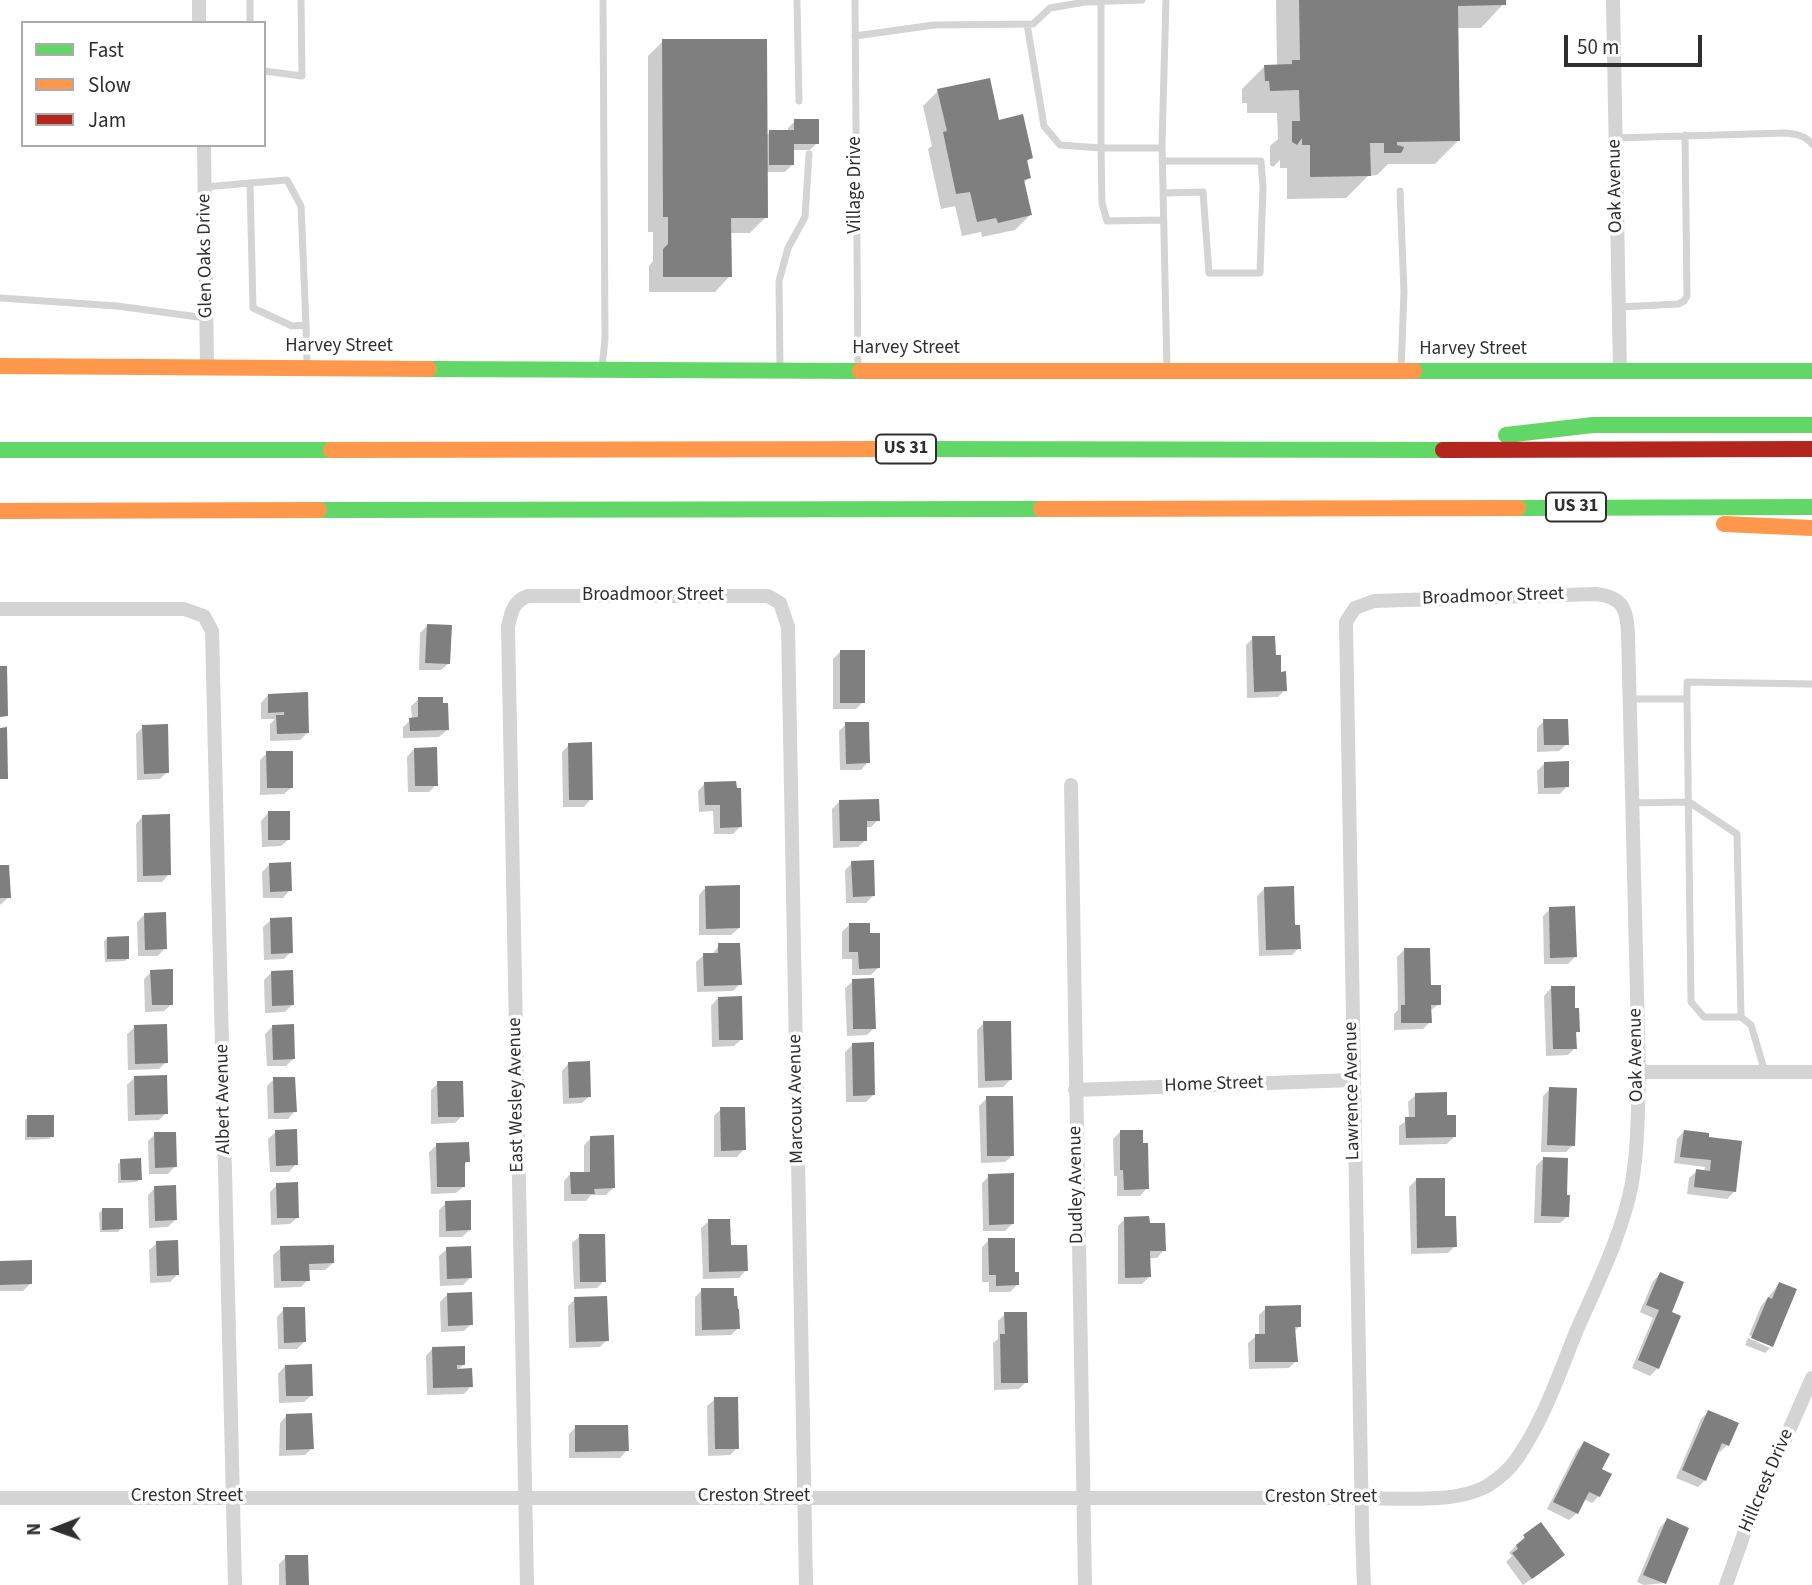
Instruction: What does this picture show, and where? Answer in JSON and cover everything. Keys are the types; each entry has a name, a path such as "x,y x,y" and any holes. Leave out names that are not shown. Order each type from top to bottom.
{"main road":[{"name":"Harvey Street","path":"0,366 1812,371"},
{"path":"1369,450 1593,425 1812,425"},
{"name":"US 31","path":"0,450 888,449 1095,452 1812,449"},
{"name":"US 31","path":"0,511 1812,507"},
{"path":"1341,508 1513,524 1594,524"},
{"path":"1702,524 1812,528"}],"street":[{"path":"199,0 200,21"},
{"name":"Oak Avenue","path":"1613,0 1620,372"},
{"name":"Glen Oaks Drive","path":"204,147 207,367"},
{"name":"Broadmoor Street","path":"1361,604 1374,601 1596,594 1611,596 1623,605"},
{"name":"Broadmoor Street","path":"514,605 521,598 528,596 768,596 780,603 785,614"},
{"name":"Lawrence Avenue","path":"1361,604 1352,610 1345,627 1364,1585"},
{"name":"East Wesley Avenue","path":"514,605 508,627 527,1585"},
{"name":"Oak Avenue","path":"1503,1475 1517,1458 1543,1411 1619,1230 1632,1183 1639,1072 1627,618 1623,605"},
{"name":"Albert Avenue","path":"0,609 184,609 204,616 209,622 214,644 235,1585"},
{"name":"Marcoux Avenue","path":"785,614 788,627 806,1585"},
{"name":"Dudley Avenue","path":"1071,785 1085,1585"},
{"path":"1639,1072 1812,1072"},
{"name":"Home Street","path":"1075,1090 1353,1080"},
{"name":"Hillcrest Drive","path":"1726,1585 1746,1528 1812,1378"},
{"name":"Creston Street","path":"0,1498 1443,1497 1485,1488 1503,1475"}],"lane":[{"path":"250,0 250,21"},
{"path":"266,71 302,75 301,0"},
{"path":"601,368 605,339 603,0"},
{"path":"797,0 799,101"},
{"name":"Village Drive","path":"855,0 858,370"},
{"path":"855,36 934,24 1033,24 1050,8 1142,0"},
{"path":"1166,0 1162,161 1167,371"},
{"path":"1101,2 1102,203 1107,221 1164,220"},
{"path":"1027,24 1044,126 1060,145 1162,148"},
{"path":"1616,138 1785,133 1798,134 1812,144"},
{"path":"1619,307 1678,304 1687,296 1685,135"},
{"path":"780,370 779,281 788,248 805,217 809,154"},
{"path":"1162,161 1261,161 1263,187 1260,273 1209,273 1203,192 1163,193"},
{"path":"205,187 287,180 300,206 307,368"},
{"path":"250,183 253,308 292,326 306,325"},
{"path":"1400,191 1404,292 1401,370"},
{"path":"0,298 117,306 206,318"},
{"path":"1765,1072 1751,1025 1741,1017 1704,1017 1691,1002 1687,682 1812,684"},
{"path":"1629,699 1687,699"},
{"path":"1631,803 1689,802 1737,834 1741,1017"}],"building":[{"path":"1299,0 1506,0 1506,5 1458,6 1460,141 1397,142 1397,145 1404,147 1400,153 1384,153 1384,143 1370,143 1371,176 1310,177 1310,145 1302,145 1302,138 1297,145 1292,142 1292,121 1300,121 1299,90 1270,91 1269,81 1265,81 1264,65 1292,64 1292,60 1300,60"},
{"path":"662,39 767,39 768,218 731,218 732,277 663,277 663,249 668,244 668,217 663,217"},
{"path":"990,78 999,120 1023,114 1033,158 1027,160 1031,178 1024,180 1032,215 998,223 996,218 977,222 970,192 956,194 943,132 947,131 937,89"},
{"path":"794,119 819,119 819,144 794,144 794,165 769,165 769,130 794,130"},
{"path":"427,624 452,625 450,664 425,663"},
{"path":"1252,636 1275,636 1276,655 1281,655 1281,672 1286,671 1287,691 1254,692"},
{"path":"840,650 865,650 865,703 840,703"},
{"path":"0,666 7,666 8,716 0,717"},
{"path":"308,692 309,733 277,734 276,715 284,715 284,712 268,713 268,694"},
{"path":"418,697 443,697 443,703 448,703 449,730 410,731 409,718 418,717"},
{"path":"1543,719 1568,719 1569,745 1544,745"},
{"path":"845,722 869,722 870,763 846,764"},
{"path":"168,724 169,773 144,774 142,725"},
{"path":"7,727 8,779 0,779 0,728"},
{"path":"592,742 593,800 569,800 568,743"},
{"path":"437,747 438,786 415,786 414,748"},
{"path":"266,751 293,751 293,788 267,788"},
{"path":"1569,761 1569,787 1544,788 1544,762"},
{"path":"736,781 737,788 741,788 742,827 720,828 720,805 705,805 704,782"},
{"path":"879,799 880,821 867,821 867,841 840,841 839,800"},
{"path":"268,811 290,811 290,840 268,840"},
{"path":"170,814 171,875 143,876 142,815"},
{"path":"874,860 875,896 853,897 851,861"},
{"path":"291,862 292,891 270,892 269,863"},
{"path":"0,865 9,865 11,898 0,898"},
{"path":"740,885 740,928 706,929 705,886"},
{"path":"1294,886 1295,925 1300,925 1301,949 1266,950 1264,887"},
{"path":"1575,906 1577,957 1550,958 1549,907"},
{"path":"166,912 167,949 145,950 144,913"},
{"path":"292,917 293,953 271,954 270,918"},
{"path":"849,923 870,923 870,933 880,933 880,968 859,969 858,952 849,952"},
{"path":"129,936 129,959 107,959 107,937"},
{"path":"718,943 740,943 742,985 704,986 703,953 718,953"},
{"path":"1404,948 1430,948 1431,985 1441,985 1441,1005 1431,1005 1432,1023 1401,1023 1401,1005 1405,1005"},
{"path":"173,969 173,1005 152,1005 150,970"},
{"path":"293,970 294,1005 272,1006 271,971"},
{"path":"874,978 876,1029 853,1029 852,979"},
{"path":"1551,986 1575,986 1575,1008 1579,1008 1580,1032 1576,1032 1577,1049 1553,1049"},
{"path":"742,996 743,1040 719,1040 718,997"},
{"path":"983,1021 1011,1021 1012,1080 985,1081"},
{"path":"167,1024 168,1063 135,1064 134,1025"},
{"path":"294,1024 295,1059 273,1060 272,1025"},
{"path":"874,1042 875,1095 853,1096 852,1043"},
{"path":"590,1061 591,1097 569,1098 568,1062"},
{"path":"167,1075 168,1114 135,1115 134,1076"},
{"path":"273,1077 295,1077 297,1112 274,1113"},
{"path":"437,1081 463,1081 464,1117 438,1117"},
{"path":"1549,1087 1577,1088 1575,1146 1547,1145"},
{"path":"1447,1092 1447,1115 1456,1115 1456,1137 1406,1138 1405,1117 1415,1117 1415,1093"},
{"path":"986,1096 1013,1096 1014,1156 987,1156"},
{"path":"720,1107 745,1107 746,1150 721,1151"},
{"path":"27,1115 54,1115 54,1137 27,1137"},
{"path":"297,1129 298,1165 276,1166 275,1130"},
{"path":"1120,1130 1143,1130 1143,1143 1148,1143 1149,1189 1124,1190 1123,1170 1120,1170"},
{"path":"1684,1130 1709,1133 1709,1137 1742,1141 1736,1192 1694,1187 1696,1169 1710,1171 1711,1160 1680,1157"},
{"path":"154,1132 176,1132 177,1167 155,1168"},
{"path":"614,1135 615,1188 594,1189 595,1194 571,1194 570,1172 590,1172 590,1136"},
{"path":"469,1142 470,1162 465,1162 465,1187 437,1187 436,1143"},
{"path":"1543,1157 1568,1158 1569,1217 1541,1216"},
{"path":"141,1158 142,1180 121,1180 120,1159"},
{"path":"1014,1173 1014,1224 989,1225 988,1174"},
{"path":"1416,1178 1445,1178 1445,1216 1456,1216 1457,1247 1417,1248"},
{"path":"298,1182 299,1218 277,1218 276,1183"},
{"path":"176,1185 177,1220 155,1221 154,1186"},
{"path":"471,1200 471,1230 446,1231 445,1201"},
{"path":"102,1208 123,1208 123,1229 102,1230"},
{"path":"1149,1216 1150,1223 1165,1223 1166,1251 1150,1251 1151,1277 1125,1278 1124,1217"},
{"path":"708,1219 730,1219 731,1245 747,1245 748,1271 709,1272"},
{"path":"579,1234 605,1234 606,1282 580,1282"},
{"path":"988,1238 1015,1238 1015,1272 1019,1272 1019,1285 996,1286 996,1275 989,1275"},
{"path":"178,1240 179,1275 157,1276 156,1241"},
{"path":"334,1245 334,1263 309,1264 310,1281 281,1281 280,1246"},
{"path":"471,1246 472,1278 447,1279 446,1247"},
{"path":"32,1260 32,1284 0,1285 0,1261"},
{"path":"1660,1272 1684,1282 1672,1312 1681,1316 1659,1369 1638,1360 1659,1310 1646,1305"},
{"path":"1779,1282 1797,1289 1773,1347 1751,1338 1768,1297 1772,1299"},
{"path":"701,1288 734,1288 740,1329 702,1330"},
{"path":"472,1292 473,1325 448,1326 447,1293"},
{"path":"607,1296 609,1341 576,1342 574,1297"},
{"path":"1301,1305 1301,1327 1295,1327 1298,1362 1255,1362 1255,1334 1265,1334 1265,1306"},
{"path":"283,1307 305,1307 306,1342 284,1343"},
{"path":"1004,1312 1027,1312 1028,1383 1001,1383 1000,1334 1005,1334"},
{"path":"465,1346 465,1365 457,1365 457,1369 472,1368 473,1387 433,1388 432,1347"},
{"path":"312,1364 313,1396 286,1396 285,1365"},
{"path":"714,1397 738,1397 739,1449 715,1449"},
{"path":"1708,1410 1739,1423 1729,1446 1722,1443 1706,1481 1682,1470"},
{"path":"312,1413 314,1449 286,1450 286,1414"},
{"path":"575,1425 628,1425 629,1451 575,1452"},
{"path":"1584,1441 1610,1454 1602,1469 1612,1474 1600,1497 1589,1492 1578,1514 1553,1502"},
{"path":"1667,1518 1689,1528 1666,1584 1643,1575"},
{"path":"1541,1522 1565,1555 1532,1579 1512,1553 1518,1549 1516,1545 1525,1538 1523,1535"},
{"path":"285,1555 308,1555 309,1585 286,1585"}],"traffic: fast":[{"path":"429,369 860,371"},
{"path":"1414,371 1812,371"},
{"path":"1506,435 1593,425 1812,425"},
{"path":"907,449 1443,450"},
{"path":"0,450 331,450"},
{"path":"1518,508 1812,507"},
{"path":"319,510 1041,509"}],"traffic: slow":[{"path":"0,366 429,369"},
{"path":"860,371 1414,371"},
{"path":"331,450 907,449"},
{"path":"1041,509 1518,508"},
{"path":"0,511 319,510"},
{"path":"1724,524 1812,528"}],"traffic: jam":[{"path":"1443,450 1812,449"}]}
